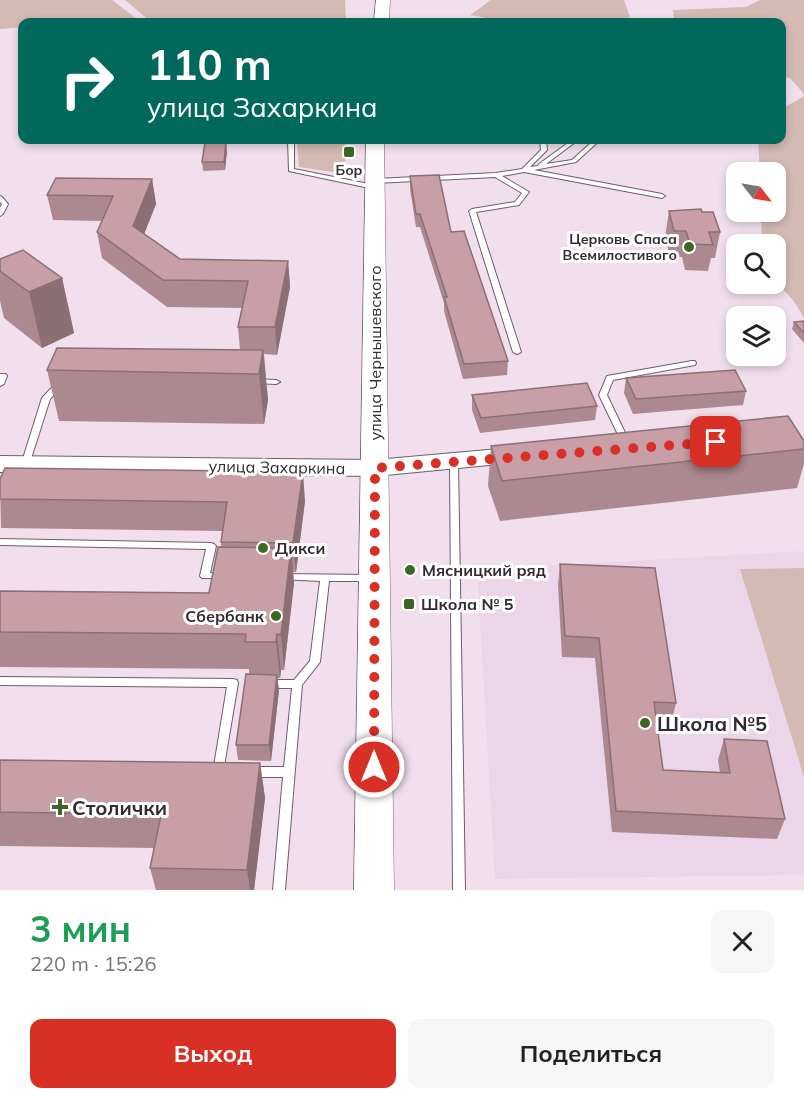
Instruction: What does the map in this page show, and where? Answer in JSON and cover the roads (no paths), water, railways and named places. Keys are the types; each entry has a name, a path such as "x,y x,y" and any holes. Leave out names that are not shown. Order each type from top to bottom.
{"main road":[{"path":"382,18 383,0"},
{"name":"улица Чернышевского","path":"374,890 375,144"}],"street":[{"name":"улица Захаркина","path":"7,467 375,468 547,453"}],"lane":[{"path":"291,144 291,170 374,184 496,175 538,168 574,161 593,144"},
{"path":"524,170 544,150 543,144"},
{"path":"538,168 570,144"},
{"path":"524,170 662,195"},
{"path":"496,175 526,192 518,204 472,211 517,352"},
{"path":"0,198 6,204 0,214"},
{"path":"628,447 603,395 610,378 692,363"},
{"path":"0,376 3,376 0,384"},
{"path":"7,467 46,398 67,381"},
{"path":"240,381 276,382"},
{"path":"454,461 459,890"},
{"path":"0,542 211,546 205,576 238,577"},
{"path":"271,577 375,578"},
{"path":"279,890 297,684 315,662 325,578"},
{"path":"0,681 297,684"},
{"path":"244,683 225,772 288,772"}],"place":[{"name":"Бор","path":"349,152"},
{"name":"Церковь Спаса Всемилостивого","path":"689,247"},
{"name":"Дикси","path":"263,548"},
{"name":"Мясницкий ряд","path":"410,570"},
{"name":"Школа № 5","path":"409,604"},
{"name":"Сбербанк","path":"276,616"},
{"name":"Школа №5","path":"645,723"},
{"name":"Столички","path":"60,807"}]}
